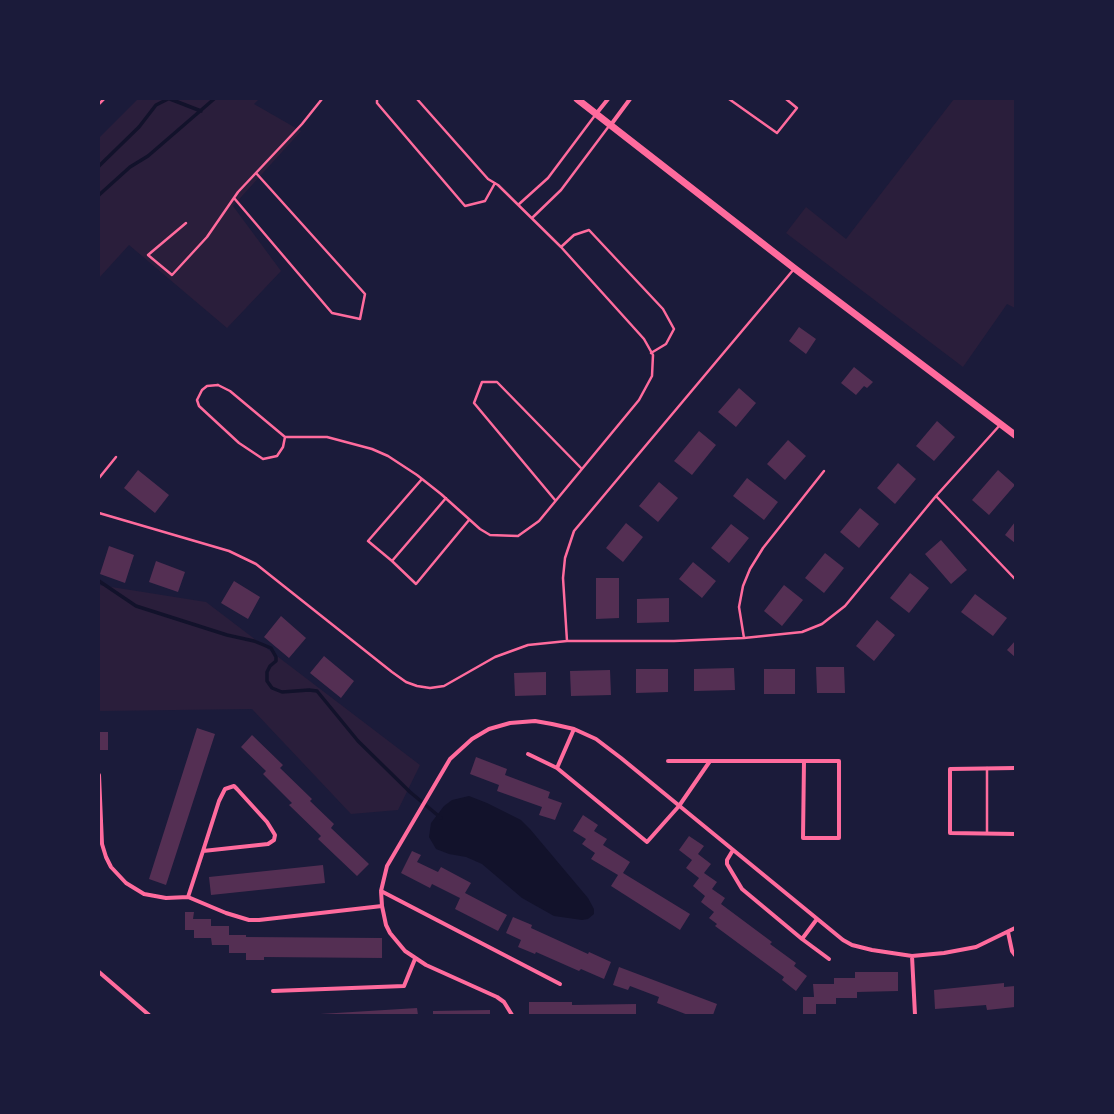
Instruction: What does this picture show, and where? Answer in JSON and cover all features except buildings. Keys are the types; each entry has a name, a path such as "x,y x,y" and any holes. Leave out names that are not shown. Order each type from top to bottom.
{"main road":[{"path":"577,99 609,126 1015,436"}],"street":[{"path":"596,114 608,99"},
{"path":"609,126 630,99"},
{"path":"512,1015 504,1002 497,997 415,959 405,951 390,933 382,906 381,891 387,866 445,765 456,751 485,731 510,723 542,722 574,729 586,734 607,747 817,919 843,940 852,945 872,950 912,956 944,953 976,947 1015,928"},
{"path":"557,768 574,729"},
{"path":"528,754 557,768 647,842 679,806 710,761"},
{"path":"668,761 804,760 839,761 839,838 803,838 804,760"},
{"path":"1015,768 950,769 950,833 1015,834"},
{"path":"99,775 102,844 111,867 126,883 144,894 166,898 188,897 226,913 249,920 382,906"},
{"path":"188,897 203,851 222,793 228,787 234,786 242,793 267,822 274,835 274,840 268,844 203,851"},
{"path":"733,850 728,856 727,864 742,889 802,939 829,959"},
{"path":"381,891 560,984"},
{"path":"802,939 817,919"},
{"path":"1008,932 1012,951 1015,955"},
{"path":"912,956 915,1015"},
{"path":"273,991 404,986 415,959"},
{"path":"99,972 149,1015"}],"lane":[{"path":"99,104 104,99"},
{"path":"186,222 148,255 172,275 207,237 234,198 256,172 322,99"},
{"path":"377,99 377,103 465,206 485,201 495,183"},
{"path":"286,437 283,447 277,456 263,459 222,428 198,406 197,400 202,390 207,386 218,385 230,391 286,437 327,437 372,449 388,456 422,478 470,520 490,535 518,536 539,521 581,468 639,400 652,376 651,353 644,339 532,218 495,183 488,179 417,99"},
{"path":"729,99 777,133 798,108 786,99"},
{"path":"518,204 548,178 596,114"},
{"path":"532,218 561,190 609,126"},
{"path":"234,198 332,313 360,319 365,294 256,172"},
{"path":"561,248 574,235 589,230 663,310 674,329 666,344 651,353"},
{"path":"567,641 563,578 565,558 574,531 794,268"},
{"path":"555,500 474,403 482,382 497,382 581,468"},
{"path":"99,513 229,551 256,564 406,682 417,686 430,688 444,686 496,657 528,645 567,641 674,641 744,638 802,632 822,624 845,606 936,496 1000,424"},
{"path":"99,478 116,457"},
{"path":"744,638 739,607 743,586 750,569 763,548 824,471"},
{"path":"422,478 368,540 416,584 470,520"},
{"path":"936,496 1015,579"},
{"path":"392,561 446,498"},
{"path":"986,768 987,833"}],"shaded area":[{"path":"138,99 259,99 254,104 301,131 233,206 281,271 227,328 129,245 99,278 99,138"},
{"path":"954,99 1015,99 1015,308 1007,304 963,367 786,233 806,207 846,239"},
{"path":"99,585 206,602 420,765 398,810 351,814 252,709 99,711"},
{"path":"469,796 521,820 588,898 594,909 594,914 588,919 582,920 554,916 522,898 482,864 466,857 449,854 436,849 429,837 431,823 444,806 452,800"}],"waterway":[{"path":"99,166 139,127 156,105 168,99"},
{"path":"170,99 201,111"},
{"path":"99,195 130,167 148,156 214,99"},
{"path":"99,581 136,606 227,635 254,641 271,648 276,657 276,661 270,666 267,672 267,681 272,688 282,692 309,690 317,691 358,741 410,792 441,818"}]}
